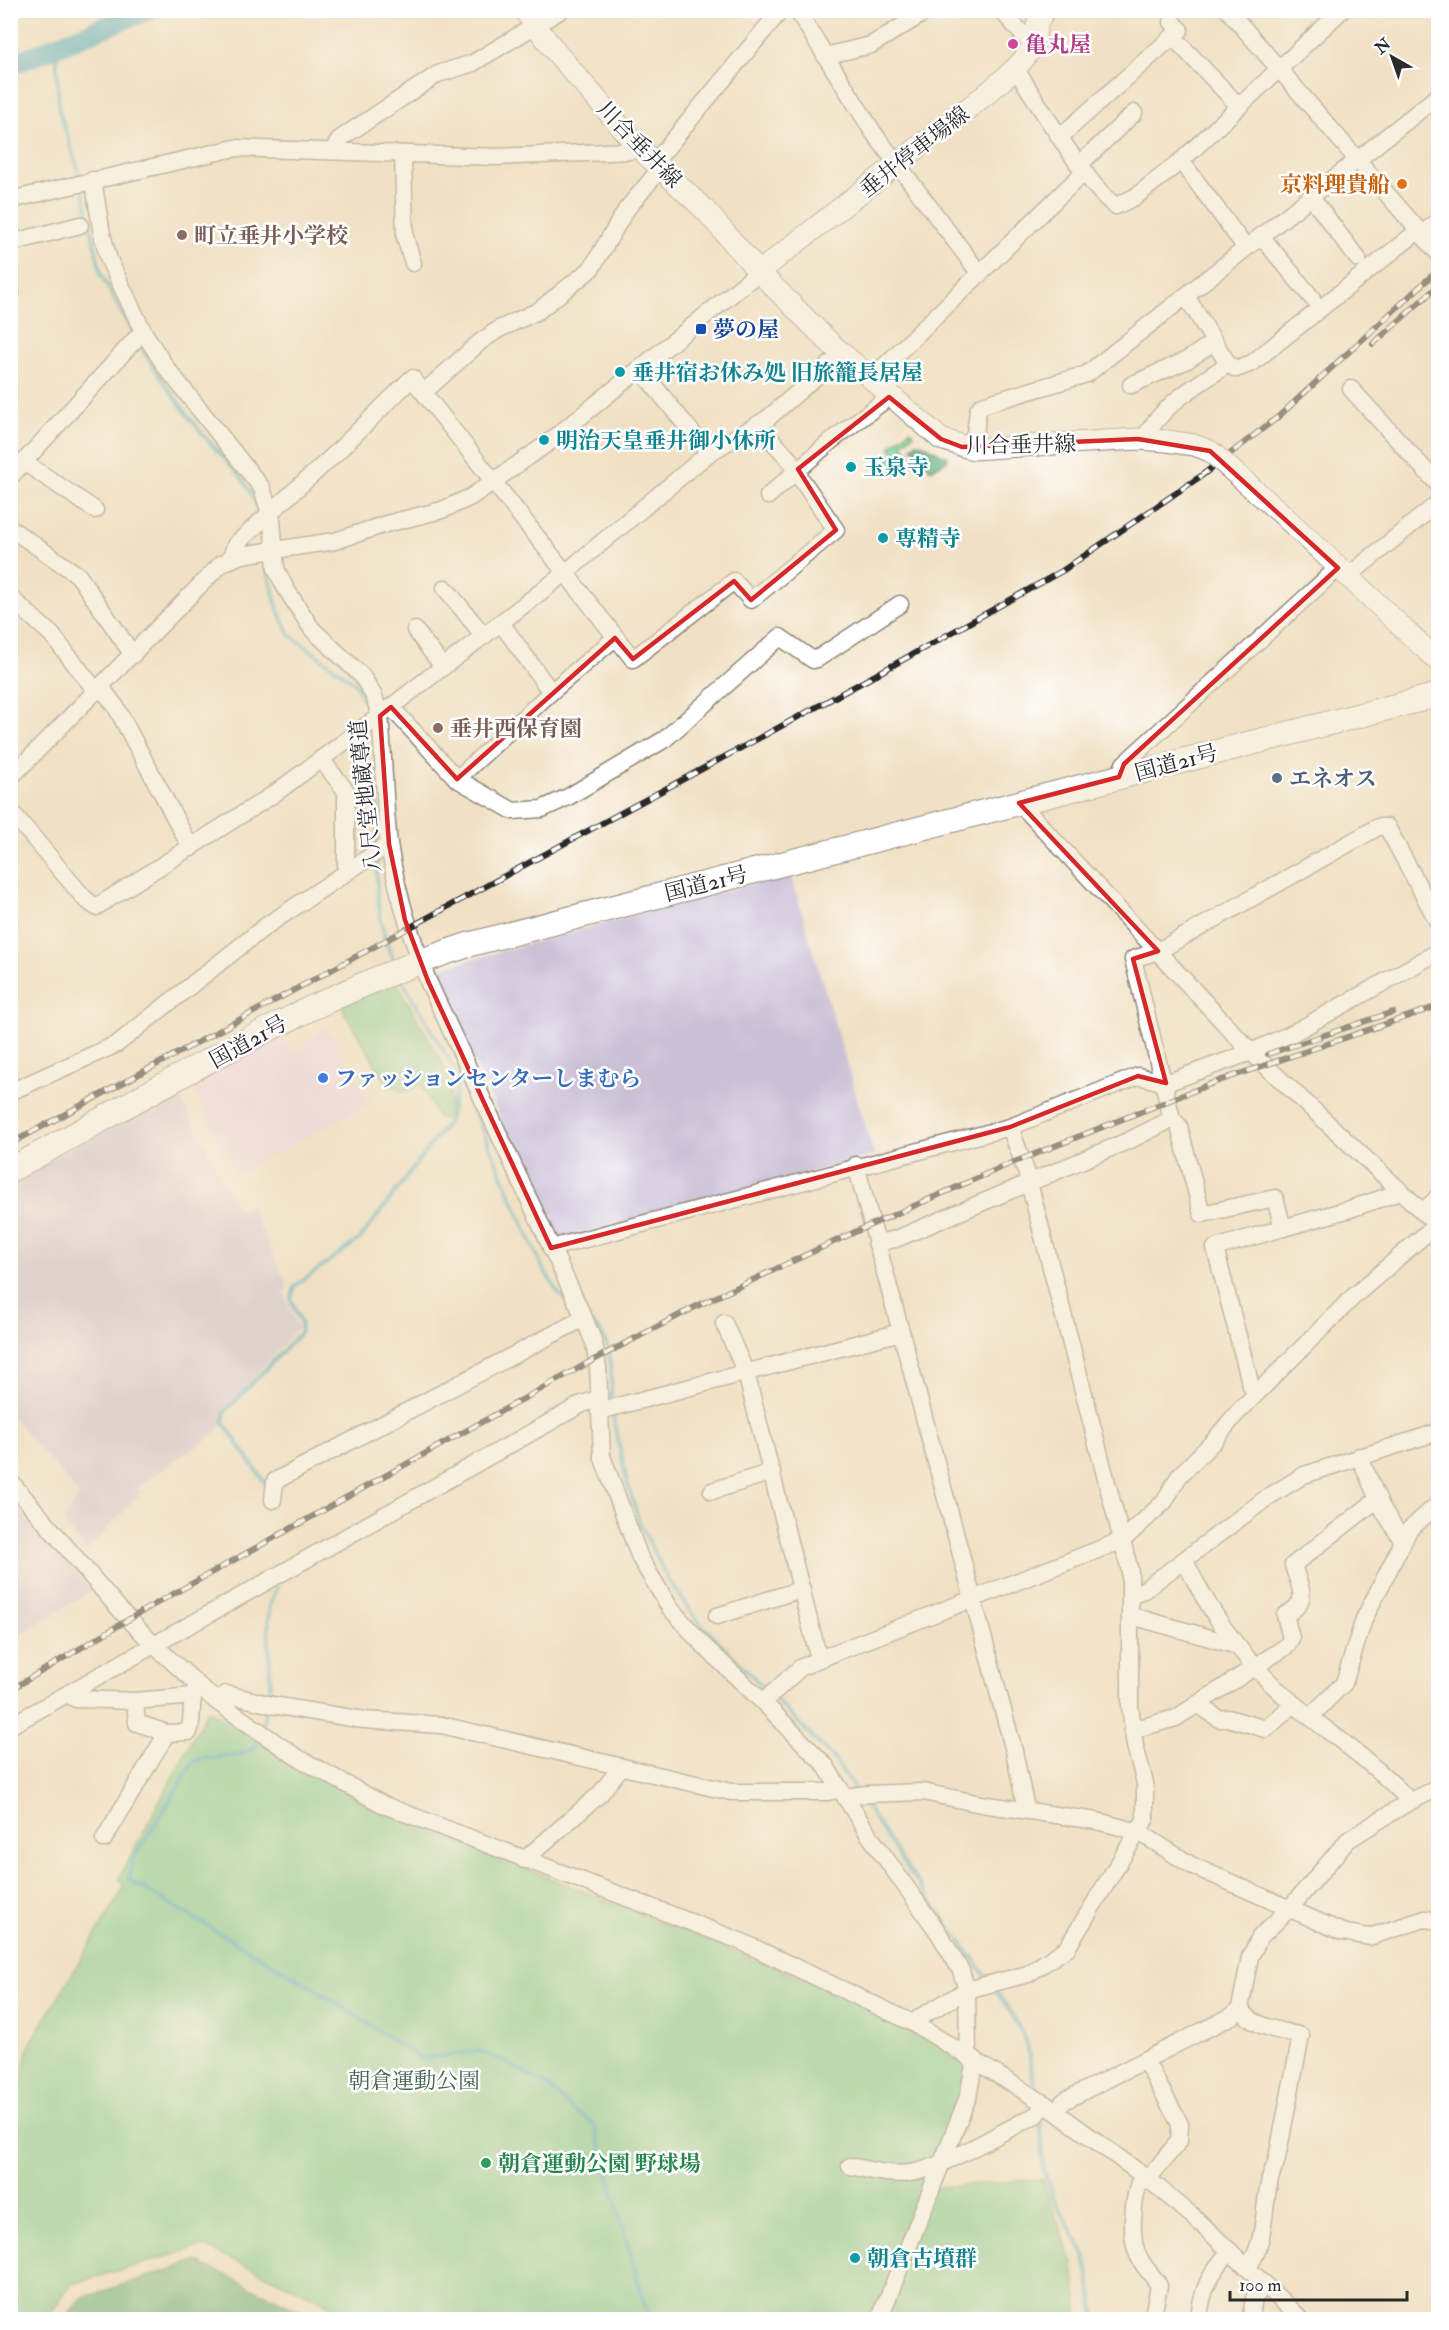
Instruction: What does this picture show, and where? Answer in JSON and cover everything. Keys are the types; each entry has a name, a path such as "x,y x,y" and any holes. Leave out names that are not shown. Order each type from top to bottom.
{"highway":[{"name":"国道21号","path":"10,1170 316,1004 420,960 482,941 1438,695"}],"main road":[{"name":"垂井停車場線","path":"759,273 897,166 1015,68 1032,45 1035,24 1045,10"},
{"name":"川合垂井線","path":"529,17 639,148 705,210 759,273 889,397 941,439 973,449 1144,440 1194,445 1210,451 1283,515 1438,661"}],"street":[{"path":"332,151 341,138 438,74 473,63 529,17 561,10"},
{"path":"424,392 480,342 499,329 538,311 591,269 626,210 657,166 781,10"},
{"path":"797,10 897,166 980,274"},
{"path":"825,56 871,45 929,10"},
{"path":"1001,10 1032,45"},
{"path":"1228,10 1438,253"},
{"path":"1015,68 1082,167 1108,201 1116,206 1135,197 1181,161 1342,10"},
{"path":"1061,136 1173,29 1239,106"},
{"path":"973,449 978,410 982,405 1087,374 1438,96"},
{"path":"871,379 980,274 1134,113"},
{"path":"10,200 235,147 497,157 629,152 639,148"},
{"path":"403,154 405,237 413,263"},
{"path":"1181,161 1246,248"},
{"name":"八尺堂地蔵尊道","path":"93,180 109,260 143,331 165,366 256,480 269,511 265,552 312,629 362,676 374,696 378,717 389,844 405,920 415,940 420,960 585,1318 594,1343 598,1367 602,1456 640,1558 655,1586 703,1645 769,1696 809,1747 852,1795 938,1932 961,1971 967,1990"},
{"path":"1311,197 1358,259"},
{"path":"1186,296 1228,364 1236,369 1252,363 1419,233 1438,221"},
{"path":"10,243 80,225"},
{"path":"1261,236 1312,298"},
{"path":"10,778 134,655 213,571 230,559 335,540 442,510 471,497 496,481 640,369 759,273"},
{"path":"10,477 143,331"},
{"path":"1131,385 1186,360 1214,342"},
{"path":"10,810 85,899 96,907 274,794 378,717 564,574 709,453 758,425 810,384 842,354"},
{"path":"1144,440 1152,424 1174,401 1228,364"},
{"path":"640,369 709,453"},
{"path":"230,559 236,544 269,511 335,454 412,378 496,481 564,574 633,659 735,581 751,600 836,530 797,473 798,469 758,425"},
{"path":"1351,389 1438,484"},
{"path":"768,496 798,469 889,397"},
{"path":"24,462 95,510"},
{"path":"1119,777 1124,764 1343,572 1438,503"},
{"path":"10,528 78,575 134,655"},
{"path":"445,588 484,636"},
{"path":"10,597 52,635 116,708 191,848"},
{"path":"378,717 457,779 513,811 542,809 568,797 665,739 780,637 813,660 817,659 900,604"},
{"path":"501,623 551,692"},
{"path":"415,630 443,667"},
{"path":"457,779 551,692 615,638"},
{"path":"321,759 346,791 346,872"},
{"path":"769,1696 800,1668 819,1659 1123,1540 1164,1503 1179,1476 1256,1393 1353,1297 1438,1225 1251,1052 1027,811 1022,802"},
{"path":"1283,1228 1275,1198 1202,1214 1179,1126 1172,1119 1166,1083 1133,959 1158,951 1378,826 1387,827 1438,922"},
{"path":"10,1092 117,1044 247,939 389,844"},
{"path":"551,1248 1010,1127 1138,1076 1166,1083 1251,1052 1293,1033 1438,952"},
{"path":"876,1243 896,1239 1029,1184 1157,1129 1172,1119"},
{"path":"915,2024 920,2017 967,1990 1028,1974 1067,1948 1145,1820 1145,1783 1132,1730 1132,1594 1123,1540 1029,1184 1010,1127"},
{"path":"856,1166 1014,1751 1026,1809"},
{"path":"1256,1393 1251,1386 1215,1248 1400,1192"},
{"path":"1424,1211 1438,1197"},
{"path":"273,1500 275,1482 585,1318"},
{"path":"724,1323 746,1373 819,1659"},
{"path":"10,1726 69,1695 582,1404 598,1405 746,1373 901,1332"},
{"path":"1132,1594 1144,1590 1268,1497 1304,1475 1438,1432"},
{"path":"1359,1456 1378,1499 1403,1542"},
{"path":"712,1491 772,1472"},
{"path":"10,1481 121,1611 195,1690 216,1701 296,1756 384,1805 741,1941 915,2024 1051,2107 1145,2177 1248,2267 1302,2319"},
{"path":"1132,1730 1176,1719 1287,1646 1291,1638 1286,1615 1299,1607 1303,1599 1293,1565 1378,1499"},
{"path":"1311,1716 1344,1683 1364,1619 1409,1530 1438,1504"},
{"path":"1185,1561 1235,1645 1294,1704 1367,1759 1404,1795 1407,1803"},
{"path":"717,1616 802,1589"},
{"path":"1132,1616 1235,1645"},
{"path":"69,1695 76,1699 135,1701 195,1690"},
{"path":"135,1701 137,1723 167,1733 189,1732 193,1720 195,1690"},
{"path":"216,1701 226,1694 272,1705 364,1720 441,1725 731,1792 828,1792 852,1795 923,1792 981,1804 1097,1821 1139,1832 1191,1865 1342,1932 1369,1937 1425,1919 1438,1921"},
{"path":"1198,1704 1219,1719 1228,1718 1266,1729 1294,1704"},
{"path":"104,1839 167,1733"},
{"path":"524,1860 600,1794 621,1767"},
{"path":"850,2166 881,2172 911,2173 941,2163 1232,2016 1240,2008 1250,1957 1260,1937 1290,1908 1348,1840 1407,1803 1438,1788"},
{"path":"879,2319 968,2097 972,2057 967,1990"},
{"path":"1240,2008 1246,2018 1263,2026 1301,2036 1276,2163 1269,2176 1257,2255 1248,2267"},
{"path":"1145,2060 1180,2124 1179,2141 1134,2191 1134,2244 1139,2259 1159,2286 1152,2319"},
{"path":"1199,2319 1204,2289 1213,2269 1230,2251"},
{"path":"1250,2319 1254,2298 1265,2284"}],"highlighted area":[{"path":"889,397 941,439 962,447 1138,439 1210,451 1338,568 1124,764 1119,777 1019,803 1158,951 1133,959 1166,1083 1138,1076 1010,1127 551,1248 428,981 405,920 389,844 380,716 391,707 457,779 615,638 633,659 734,581 751,600 836,530 798,469"}],"shaded area":[{"path":"790,873 874,1155 557,1241 432,970"},
{"path":"324,1028 337,1039 370,1104 237,1174 190,1084 278,1037 295,1054"},
{"path":"176,1090 238,1210 250,1205 288,1286 284,1293 298,1328 221,1414 221,1429 137,1487 141,1492 87,1551 63,1522 79,1495 11,1415 10,1182"},
{"path":"10,1498 92,1590 11,1640 10,1640"}],"green space":[{"path":"910,430 914,434 902,444 916,460 898,476 885,462 895,453 890,447"},
{"path":"916,443 924,444 947,456 948,460 931,470 912,447"},
{"path":"396,981 453,1082 449,1112 444,1119 438,1118 421,1084 403,1092 386,1082 344,1012 343,1003"},
{"name":"朝倉運動公園","path":"208,1710 373,1808 850,1997 968,2057 971,2080 928,2188 1042,2179 1073,2264 1079,2319 356,2319 203,2246 72,2284 46,2319 11,2319 10,2099 20,2087 29,2046 124,1888 119,1878"},
{"path":"196,2261 318,2319 64,2319 82,2298"}],"waterway":[{"path":"10,65 147,10"},
{"path":"56,48 59,110 81,179"},
{"path":"83,189 101,274 133,334"},
{"path":"138,343 192,420 243,480 260,517"},
{"path":"261,527 262,547"},
{"path":"264,557 278,610 290,635 355,683 371,715"},
{"path":"377,847 378,803"},
{"path":"377,857 379,909 393,959"},
{"path":"402,980 461,1080 542,1267 559,1294 570,1304"},
{"path":"268,1487 223,1422 225,1412 300,1333 301,1323 291,1299 295,1286 360,1239 448,1122 456,1090 461,1080"},
{"path":"592,1323 605,1339 608,1349 611,1369 611,1402"},
{"path":"612,1412 627,1482 640,1524 668,1579 697,1620 768,1692"},
{"path":"268,1701 270,1687 269,1611 277,1587"},
{"path":"773,1697 835,1760 855,1790"},
{"path":"262,1727 266,1708"},
{"path":"260,1737 256,1745 241,1754 194,1761 133,1859 129,1880 310,1986 422,2059 478,2051 502,2060 548,2086 574,2111 594,2124 649,2320"},
{"path":"861,1799 910,1872 988,1979"},
{"path":"994,1988 1012,2014 1027,2043 1035,2090"},
{"path":"1040,2118 1044,2170 1053,2198 1085,2255 1097,2320"}],"railway":[{"path":"10,1144 870,678 1062,571 1201,476 1278,417 1438,270"},
{"path":"1373,344 1438,286"},
{"path":"10,1690 148,1608 586,1364 697,1306 857,1231 1007,1165 1213,1083 1438,1006"},
{"path":"1268,1054 1393,1012"}],"place":[{"name":"亀丸屋","path":"1013,44"},
{"name":"京料理貴船","path":"1402,184"},
{"name":"町立垂井小学校","path":"182,235"},
{"name":"夢の屋","path":"701,329"},
{"name":"垂井宿お休み処 旧旅籠長居屋","path":"620,372"},
{"name":"明治天皇垂井御小休所","path":"544,440"},
{"name":"玉泉寺","path":"851,467"},
{"name":"専精寺","path":"883,538"},
{"name":"垂井西保育園","path":"438,728"},
{"name":"エネオス","path":"1277,778"},
{"name":"ファッションセンターしまむら","path":"323,1078"},
{"name":"朝倉運動公園 野球場","path":"486,2163"},
{"name":"朝倉古墳群","path":"855,2258"}]}
